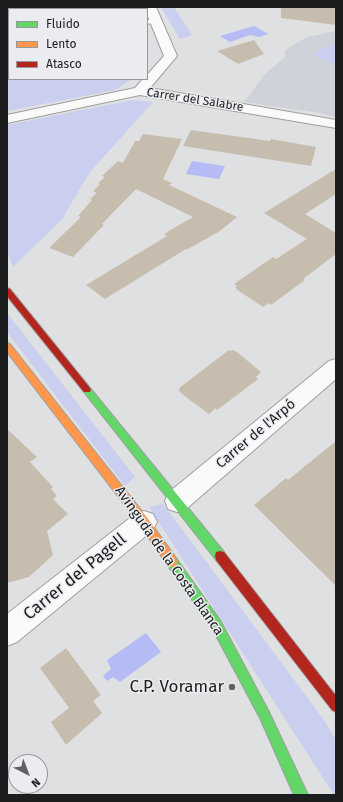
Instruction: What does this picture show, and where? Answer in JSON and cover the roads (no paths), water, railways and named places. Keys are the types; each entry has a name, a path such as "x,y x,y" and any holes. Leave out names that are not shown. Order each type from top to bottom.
{"street":[{"path":"140,92 171,56 151,22 150,7"},
{"name":"Carrer del Salabre","path":"7,119 140,92 336,124"},
{"path":"7,291 177,501 336,706"},
{"name":"Avinguda de la Costa Blanca","path":"7,346 144,522 216,624 264,714 301,795"},
{"name":"Carrer de l'Arpó","path":"177,501 336,367"},
{"name":"Carrer del Pagell","path":"7,632 144,522"}],"water":[{"path":"254,26 268,34 259,37 250,35 230,42 220,36"},
{"path":"192,161 225,166 219,179 186,174"},
{"path":"146,633 161,652 120,682 113,677 107,681 103,676 111,669 107,660"}],"place":[{"name":"C.P. Voramar","path":"232,687"}]}
